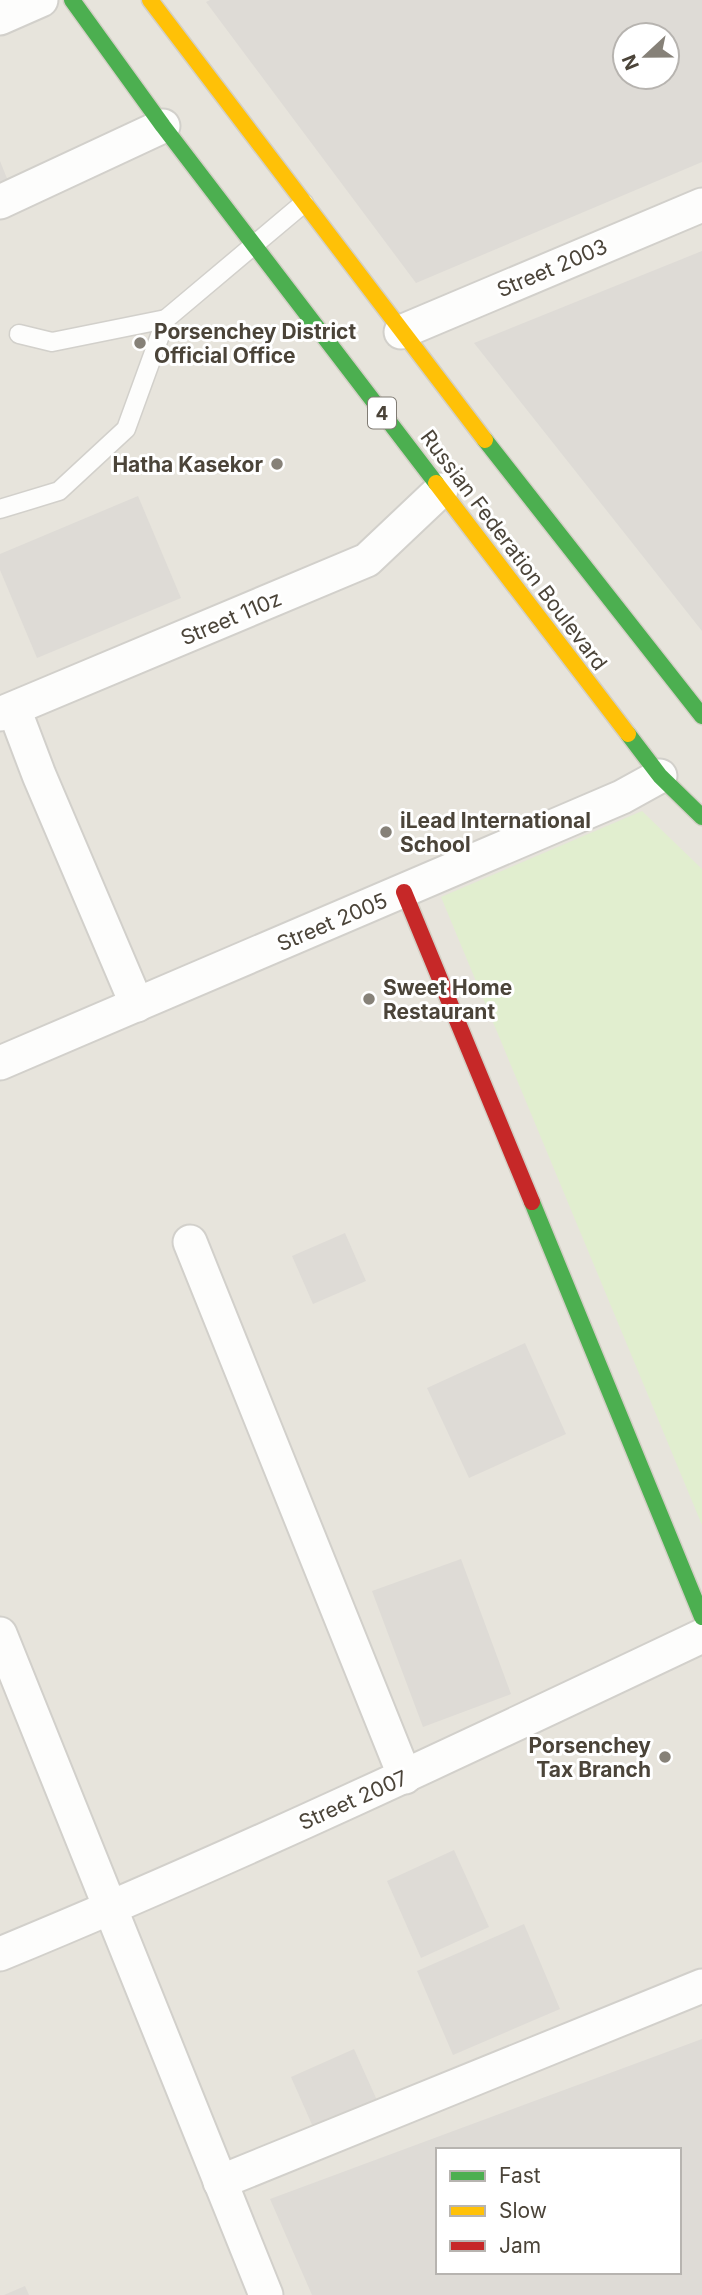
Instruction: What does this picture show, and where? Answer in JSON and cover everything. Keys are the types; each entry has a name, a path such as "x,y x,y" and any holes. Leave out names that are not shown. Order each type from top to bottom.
{"main road":[{"name":"Russian Federation Boulevard","path":"72,0 163,127 660,776 702,817"},
{"name":"Russian Federation Boulevard","path":"150,0 401,332 702,716"},
{"path":"404,892 702,1617"}],"street":[{"path":"0,18 41,0"},
{"path":"0,202 163,127"},
{"name":"Street 2003","path":"401,332 702,205"},
{"name":"Street 110z","path":"7,712 367,560 441,490"},
{"path":"7,712 38,775 137,1005"},
{"name":"Street 2005","path":"0,1063 404,892 622,797 660,776"},
{"path":"190,1242 405,1777"},
{"path":"0,1634 266,2295"},
{"name":"Street 2007","path":"0,1954 110,1909 405,1777 702,1636"},
{"path":"220,2182 702,1986"}],"lane":[{"path":"0,509 58,491 126,429 166,319 253,243 304,203"},
{"path":"19,334 52,342 166,319"}],"shaded area":[{"path":"0,0 702,0 702,2295 0,2295"}],"green space":[{"path":"642,811 702,869 702,1525 441,897"}],"building":[{"path":"702,0 702,162 416,283 206,2"},
{"path":"0,161 8,181 0,184"},
{"path":"702,251 702,631 474,343"},
{"path":"138,496 181,598 37,658 0,570 0,554"},
{"path":"345,1233 366,1281 313,1304 292,1256"},
{"path":"525,1343 566,1434 469,1478 427,1388"},
{"path":"461,1559 511,1694 423,1727 372,1591"},
{"path":"454,1850 489,1927 421,1958 387,1881"},
{"path":"524,1924 560,2009 453,2055 417,1971"},
{"path":"702,2039 702,2295 312,2295 270,2199"},
{"path":"354,2049 380,2107 317,2136 291,2077"},
{"path":"25,2286 29,2295 4,2295"}],"traffic: fast":[{"path":"72,0 163,126 436,483"},
{"path":"485,440 702,716"},
{"path":"628,734 660,776 702,817"},
{"path":"532,1202 702,1617"}],"traffic: slow":[{"path":"150,0 485,440"},
{"path":"436,483 628,734"}],"traffic: jam":[{"path":"404,892 532,1202"}],"place":[{"name":"Porsenchey District Official Office","path":"140,343"},
{"name":"Hatha Kasekor","path":"277,464"},
{"name":"iLead International School","path":"386,832"},
{"name":"Sweet Home Restaurant","path":"369,999"},
{"name":"Porsenchey Tax Branch","path":"665,1757"}]}
